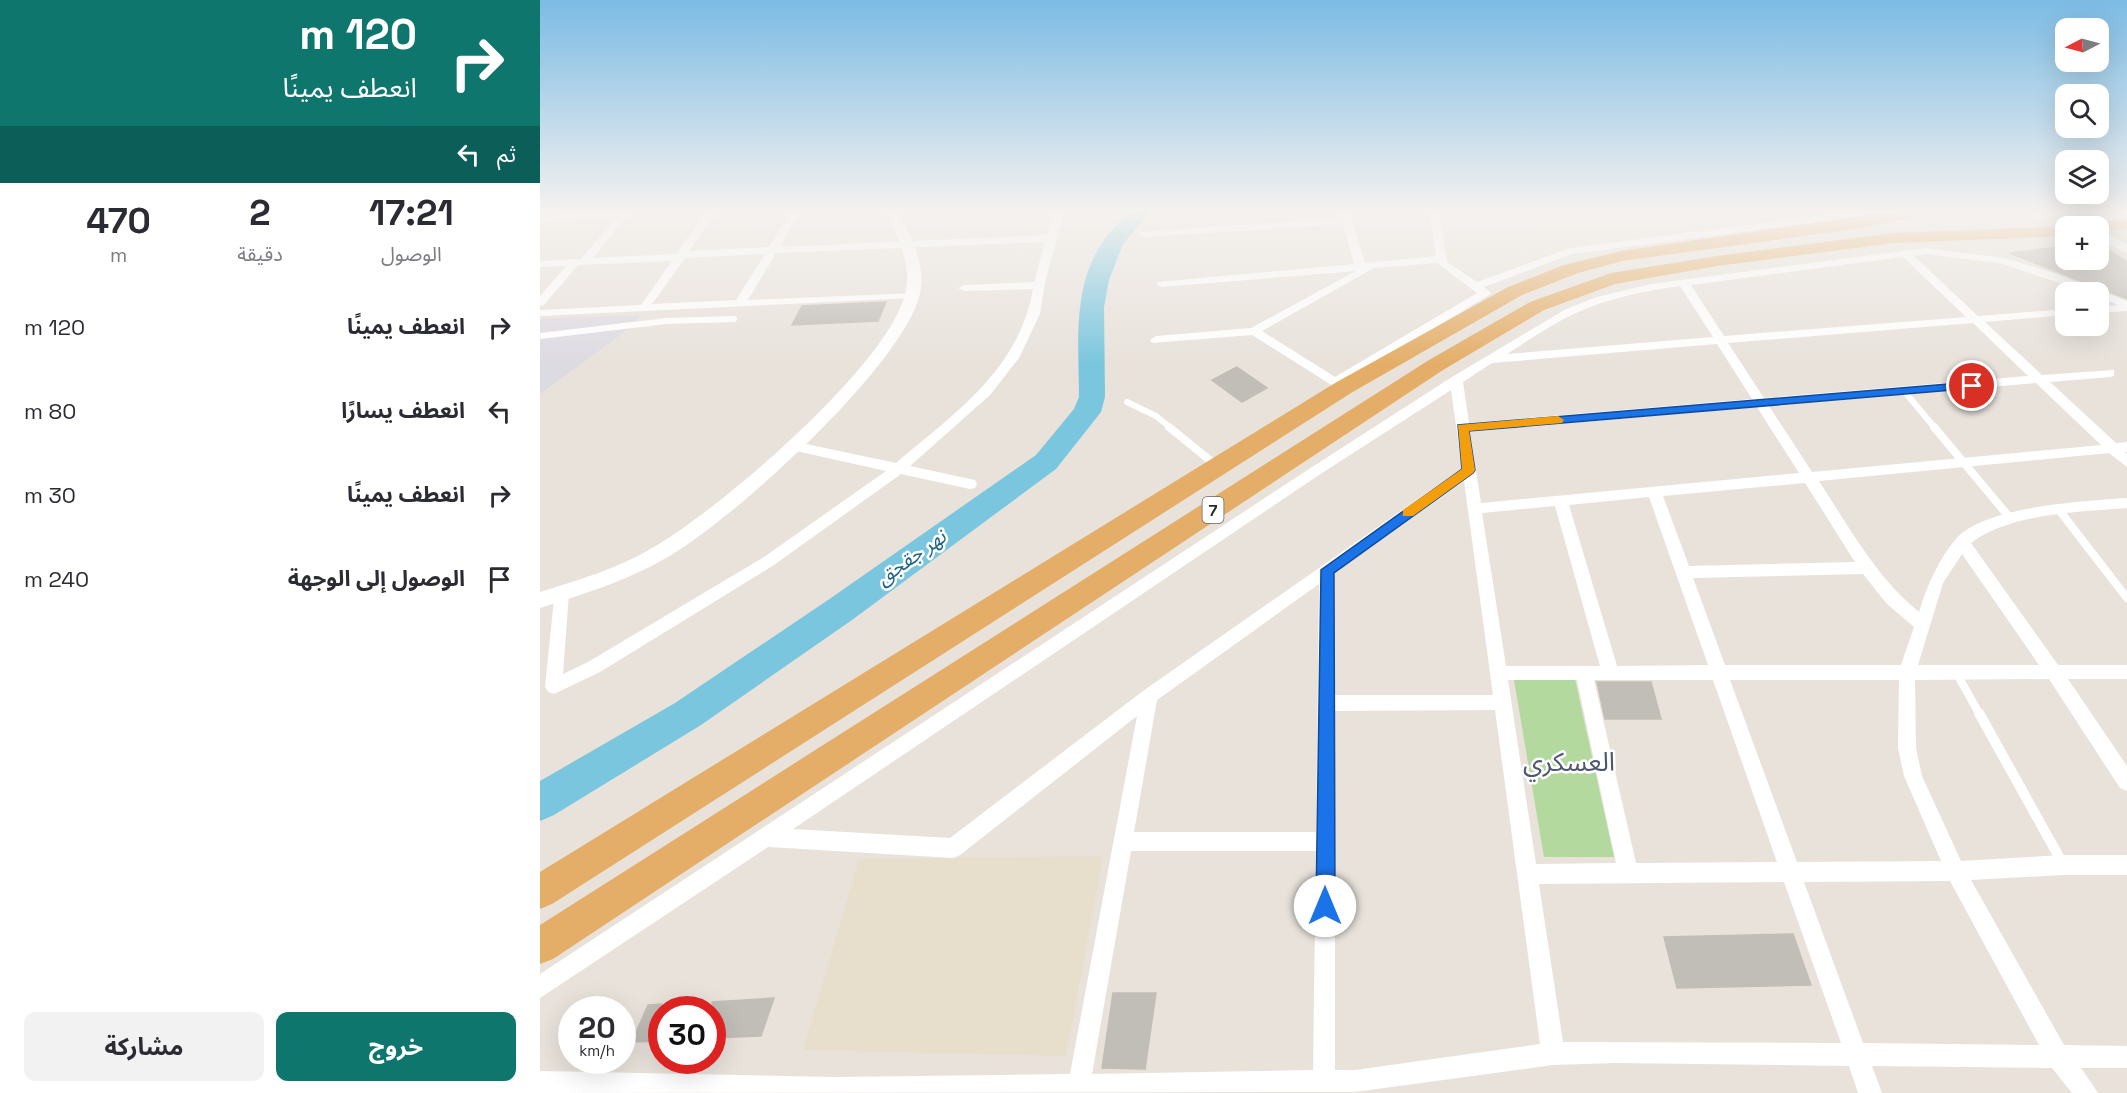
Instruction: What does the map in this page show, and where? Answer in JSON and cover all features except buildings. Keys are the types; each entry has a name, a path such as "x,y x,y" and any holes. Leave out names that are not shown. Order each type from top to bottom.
{"highway":[{"name":"7","path":"540,892 1218,467 1339,385 1486,294 1600,262"},
{"name":"7","path":"540,946 1436,365 1537,306 1591,285 1645,272 1716,262"}],"street":[{"path":"540,264 579,262"},
{"path":"540,303 579,262"},
{"path":"644,308 676,262"},
{"path":"740,303 765,262"},
{"path":"540,600 642,562 664,551 715,514 792,446 885,347 904,319 912,294 913,262"},
{"path":"561,593 554,687 594,667 724,590 901,468 962,415 1002,374 1023,339 1034,314 1046,262"},
{"path":"1359,262 1361,269"},
{"path":"1162,284 1361,269 1375,265 1408,262"},
{"path":"1443,262 1445,267 1486,294 1548,262"},
{"path":"540,987 1455,380 1553,320 1586,304 1621,294 1683,282 1830,262"},
{"path":"1915,262 2040,380 2120,448 2127,462"},
{"path":"2004,262 2031,268 2068,282"},
{"path":"1156,340 1254,330 1361,269"},
{"path":"1683,282 1867,568 1893,600 1923,625"},
{"path":"963,288 1039,285"},
{"path":"540,313 912,294"},
{"path":"2109,299 2127,307"},
{"path":"2109,309 2127,307"},
{"path":"1488,360 2055,313"},
{"path":"1254,330 1339,385"},
{"path":"1462,428 2110,374"},
{"path":"1455,380 1553,1053"},
{"path":"792,446 970,484"},
{"path":"1474,509 2120,448"},
{"path":"765,837 952,848 1149,696 1468,470"},
{"path":"1655,493 1870,1093"},
{"path":"1561,501 1611,673"},
{"path":"2086,1093 2059,1058 1955,871 1913,776 1907,748 1907,674 1936,582 1962,542 1981,528 2010,518 2127,503"},
{"path":"1962,542 2055,674 2127,782"},
{"path":"1683,572 1867,568"},
{"path":"1324,1082 1328,570"},
{"path":"1498,673 2055,674 2127,672"},
{"path":"1584,673 1628,874"},
{"path":"1079,1085 1149,696"},
{"path":"1327,703 1503,702"},
{"path":"1123,842 1326,841"},
{"path":"1527,874 1955,871 2063,865 2127,865"},
{"path":"540,1083 836,1091 1324,1082 1358,1087 1553,1053 2127,1057"}],"lane":[{"path":"540,336 666,321 734,319"},
{"path":"1904,391 2010,518"},
{"path":"1127,402 1156,416 1218,467"},
{"path":"2060,510 2127,598"},
{"path":"1957,674 2063,865"}],"shaded area":[{"path":"641,315 627,330 540,394 540,319"},
{"path":"1103,856 1066,1056 803,1050 859,859"}],"green space":[{"path":"1575,679 1614,857 1544,857 1514,680"}],"waterway":[{"name":"نهر جقجق","path":"540,802 688,714 840,610 1046,462 1087,412 1092,397 1092,307 1103,262"}],"slow traffic":[{"path":"1408,513 1468,470 1462,428 1558,420"}],"district":[{"name":"العسكري","path":"1569,762"}],"route":[{"path":"1325,906 1328,570 1468,470 1462,428 1972,386"}]}
